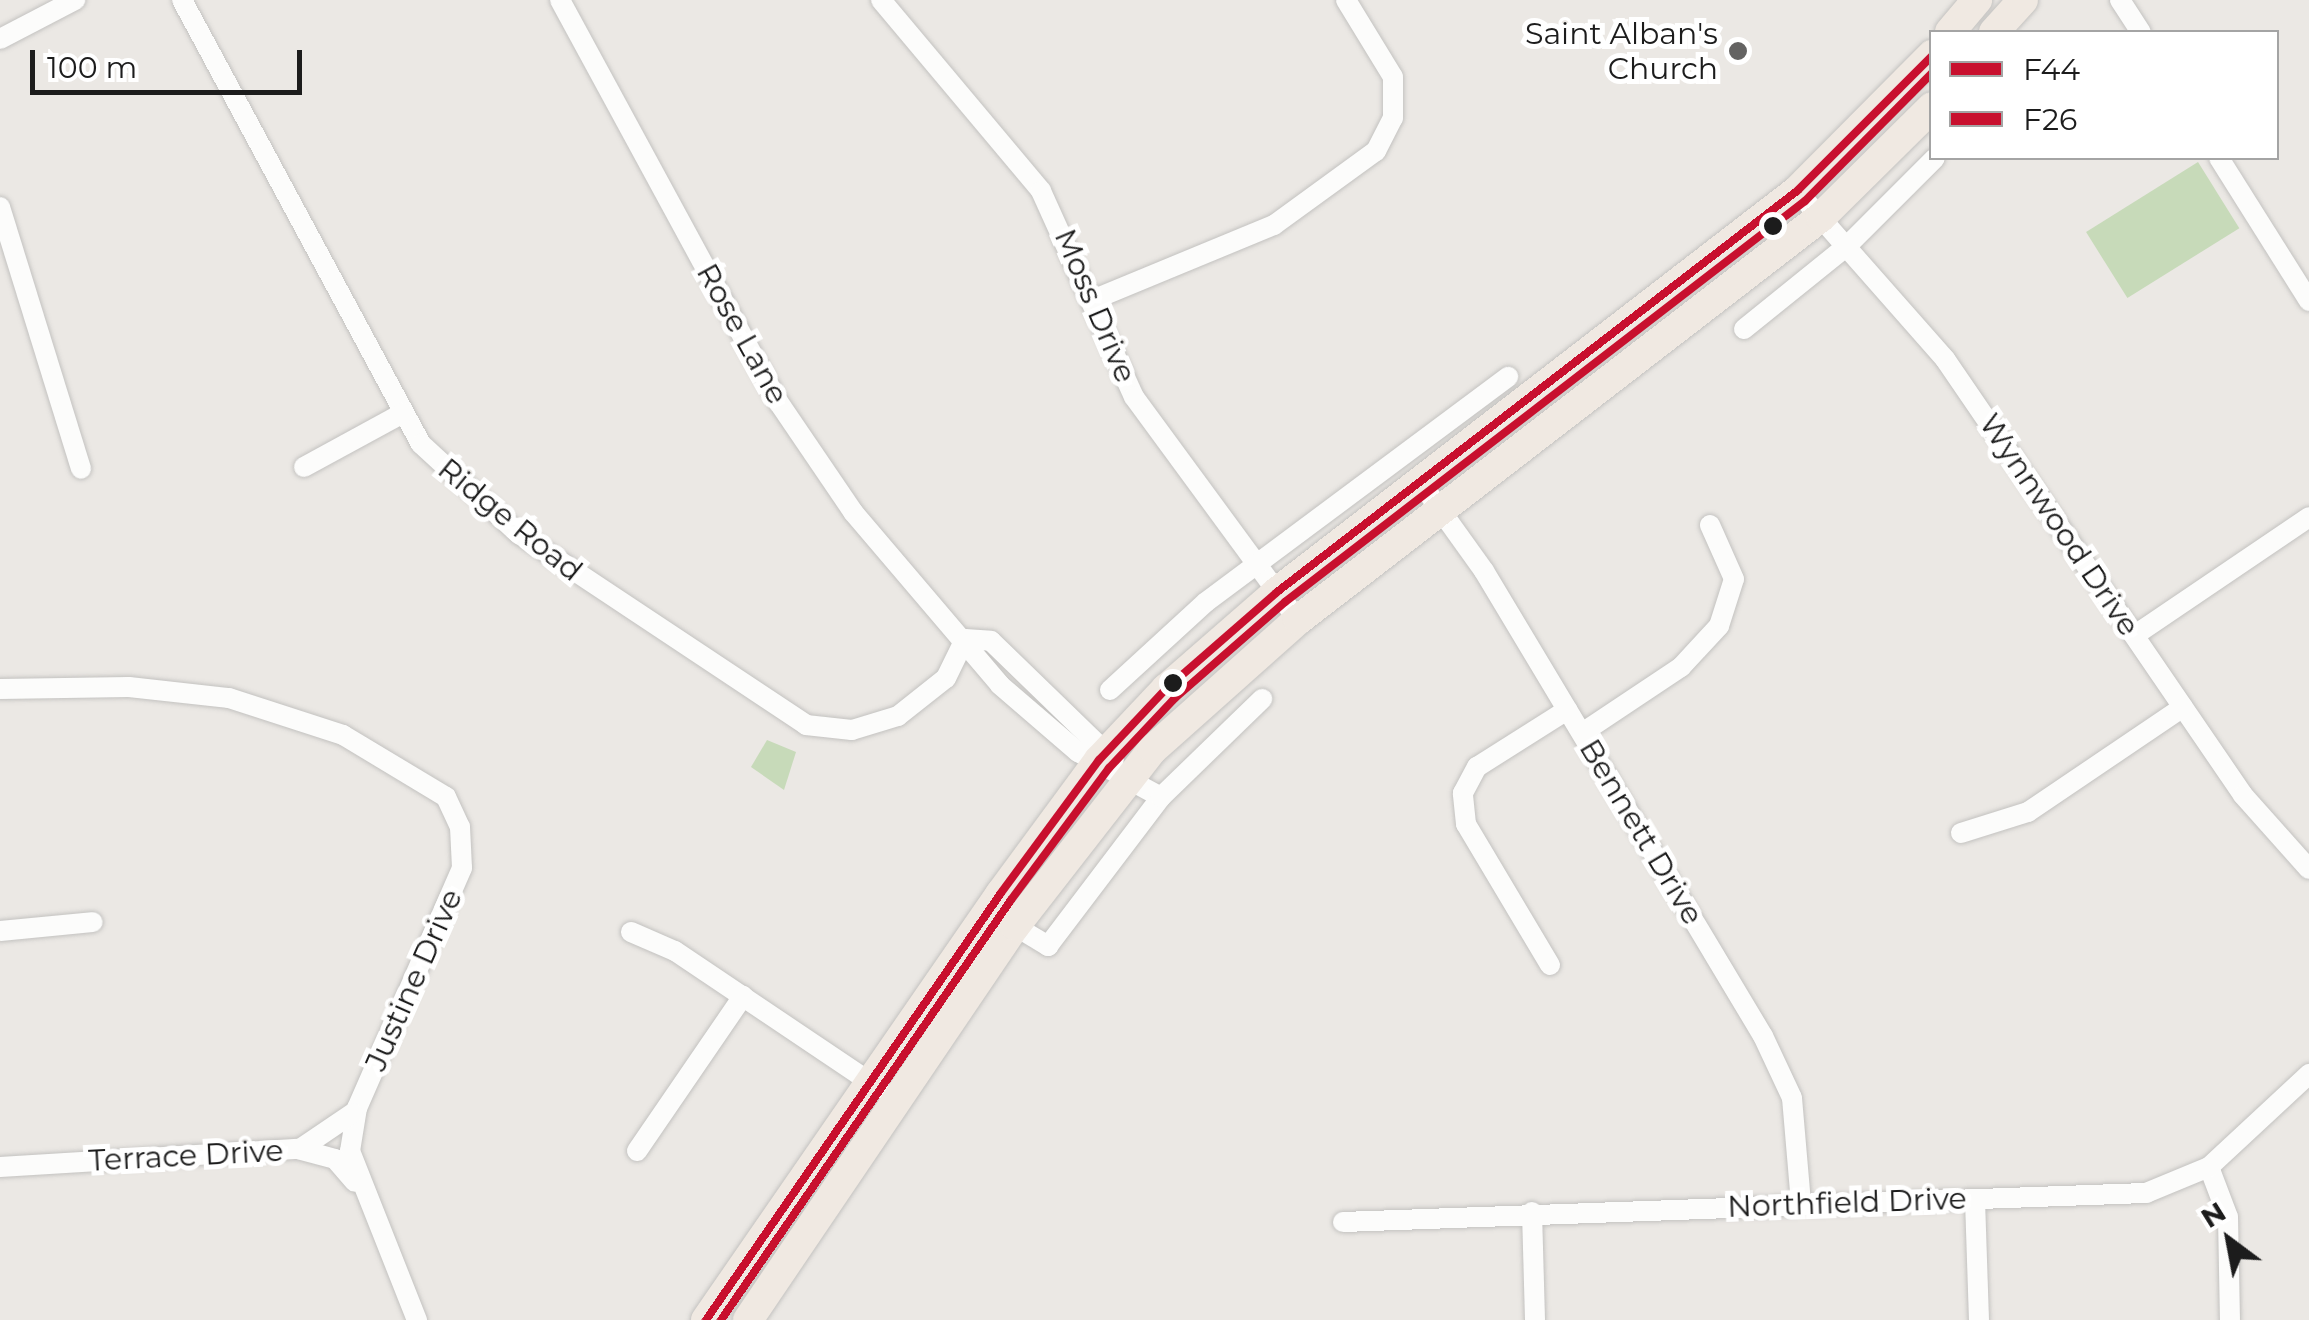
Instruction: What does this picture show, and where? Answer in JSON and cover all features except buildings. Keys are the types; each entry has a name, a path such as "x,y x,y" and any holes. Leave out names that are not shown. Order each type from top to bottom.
{"main road":[{"path":"1952,30 1976,0"},
{"path":"1996,30 2023,0"},
{"path":"706,1320 867,1081 1103,756 1277,592 1797,191 1929,58"},
{"path":"748,1320 1015,926 1126,778 1298,620 1821,217 1929,111"}],"street":[{"path":"0,39 75,0"},
{"name":"Ridge Road","path":"182,0 403,413 444,470 526,539 806,726 852,730 898,716 946,678 965,640"},
{"name":"Rose Lane","path":"560,0 814,459 965,640 1052,734 1103,756"},
{"name":"Moss Drive","path":"882,0 1021,162 1095,298 1134,397 1298,620"},
{"path":"1095,298 1274,225 1376,151 1394,118 1394,77 1346,0"},
{"path":"2120,0 2140,30"},
{"path":"1744,329 1847,246 1933,160"},
{"path":"2220,160 2309,301"},
{"name":"Wynnwood Drive","path":"1797,191 1946,359 2183,707 2309,869"},
{"path":"0,206 81,469"},
{"path":"1110,690 1257,565 1508,377"},
{"path":"304,467 403,413"},
{"name":"Bennett Drive","path":"1421,483 1582,733 1786,1081 1801,1204"},
{"path":"2135,636 2309,517"},
{"path":"1582,733 1681,667 1719,626 1734,580 1710,524"},
{"name":"Rose Lane","path":"965,640 991,641 1126,778"},
{"name":"Justine Drive","path":"0,689 129,686 228,698 343,735 446,797 460,827 462,868 357,1108 350,1151 358,1186 418,1320"},
{"path":"1015,926 1048,946 1161,797 1262,699"},
{"path":"1962,833 2018,818 2183,707"},
{"path":"1550,965 1466,824 1462,793 1477,767 1567,710"},
{"path":"1126,778 1161,797"},
{"path":"0,932 93,922"},
{"path":"631,932 743,996 897,1100"},
{"path":"638,1151 743,996"},
{"name":"Northfield Drive","path":"1343,1222 1532,1212 2146,1193 2209,1168 2309,1074"},
{"path":"298,1150 333,1135 357,1108"},
{"name":"Terrace Drive","path":"0,1167 298,1150 335,1159 358,1186"},
{"path":"2209,1168 2228,1217 2230,1320"},
{"path":"1975,1200 1979,1320"},
{"path":"1532,1212 1535,1320"}],"green space":[{"path":"2198,162 2239,228 2127,298 2086,232"},
{"path":"767,740 796,752 784,790 751,767"}],"transit line":[{"name":"F44","path":"706,1320 1001,893 1099,760 1166,689 1277,592 1797,191 1929,59"},
{"name":"F26","path":"721,1320 1011,900 1109,768 1175,698 1285,602 1805,201 1929,76"}],"place":[{"name":"Saint Alban's Church","path":"1738,51"}]}
